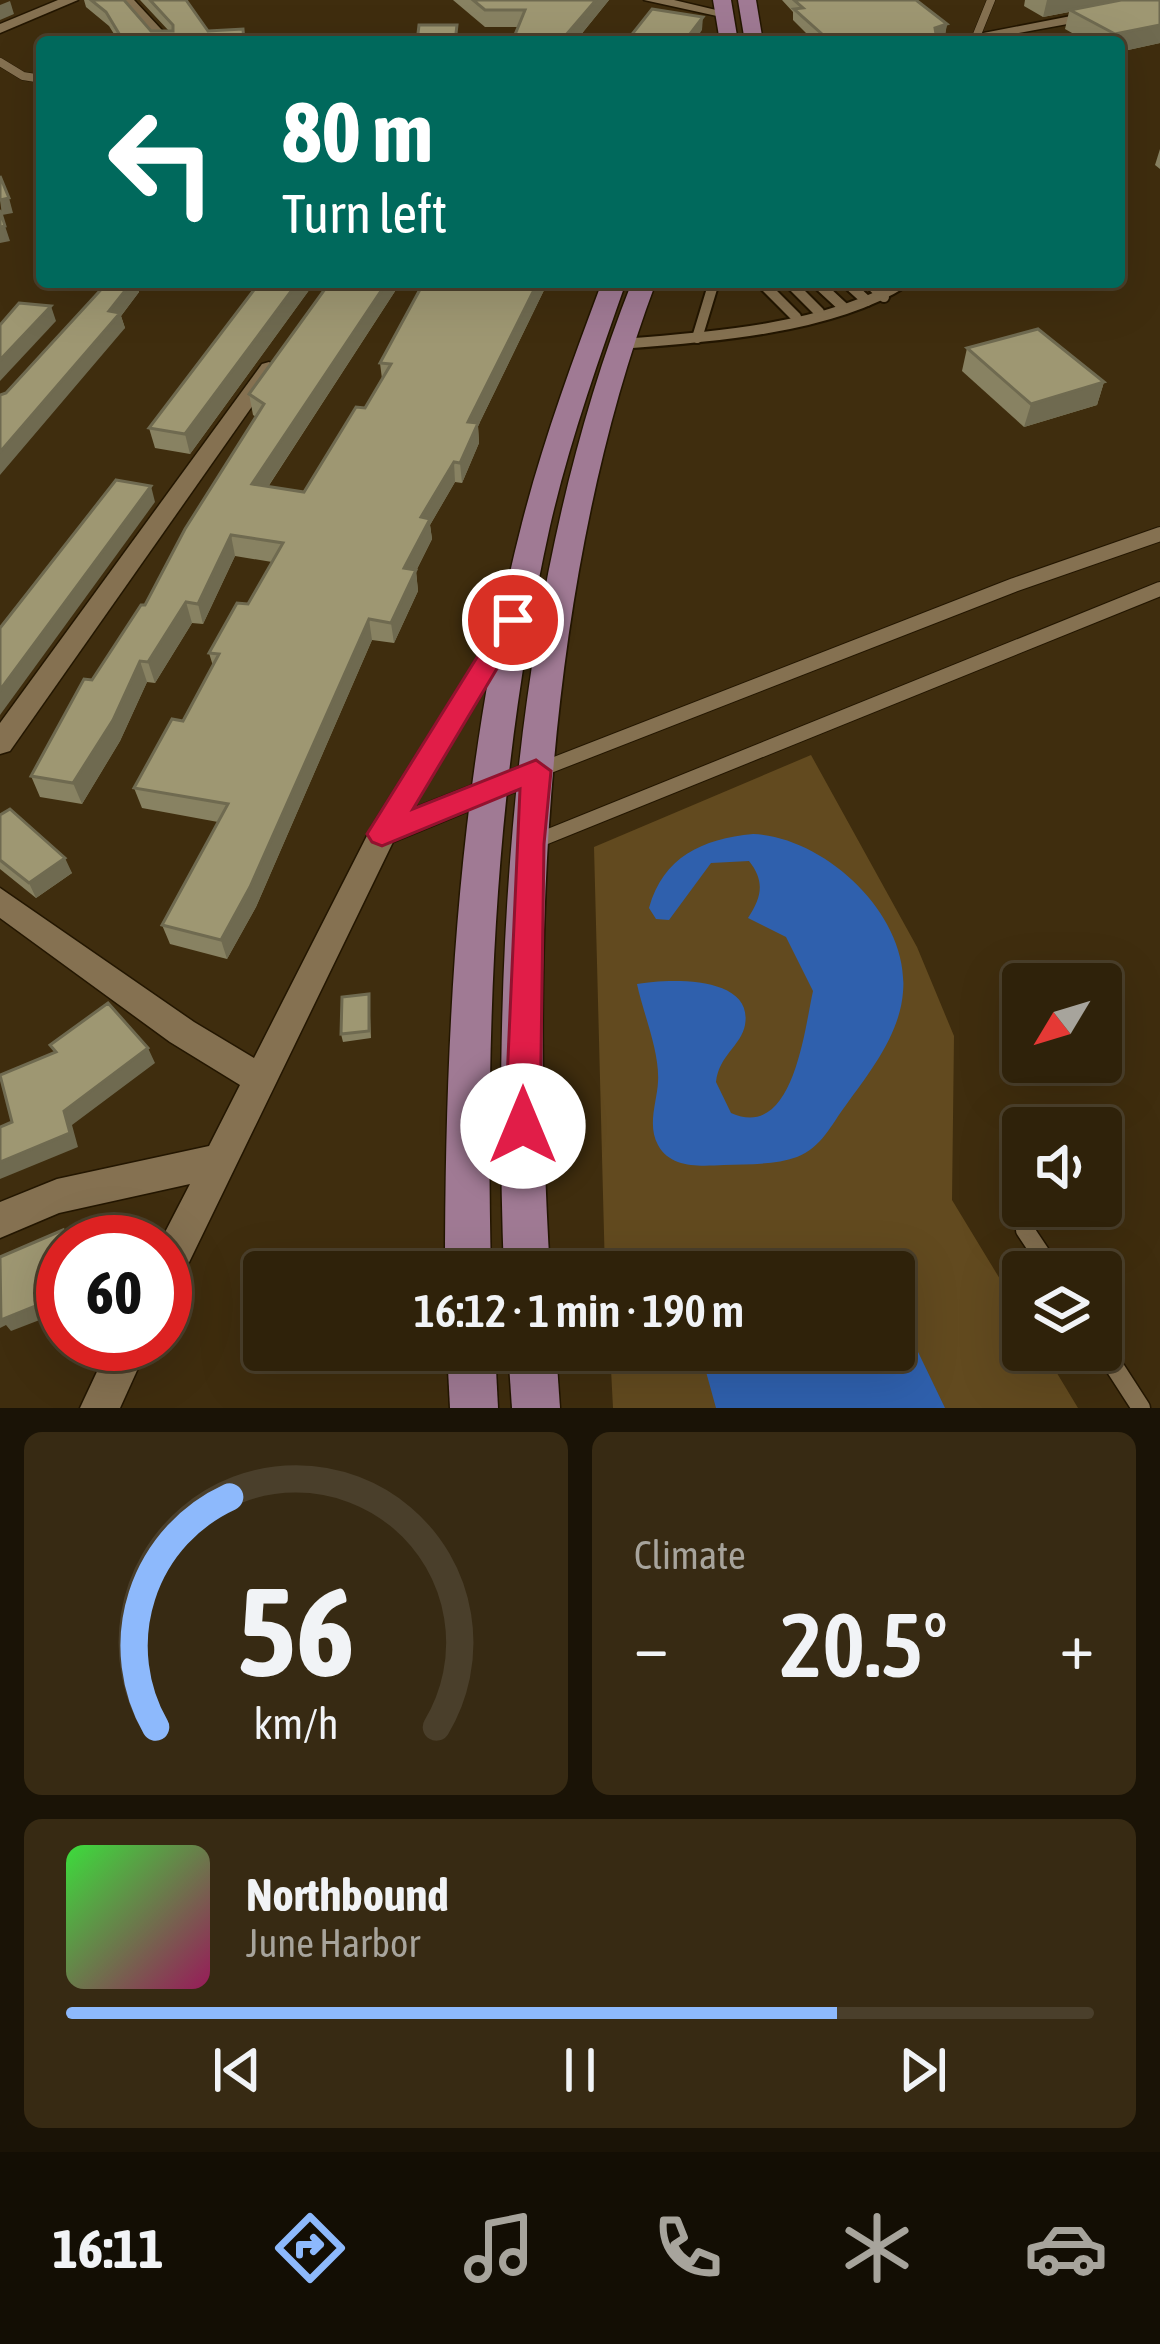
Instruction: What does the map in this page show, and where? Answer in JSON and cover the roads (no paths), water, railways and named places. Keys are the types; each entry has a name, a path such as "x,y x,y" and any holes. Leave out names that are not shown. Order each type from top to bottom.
{"main road":[{"path":"747,0 753,36"},
{"path":"467,1251 464,1141 484,789 513,620 558,445 612,288"},
{"path":"527,1251 523,1081 529,844 536,771 573,537 619,344 642,288"},
{"path":"472,1371 474,1408"},
{"path":"533,1371 536,1408"}],"street":[{"path":"0,28 71,0"},
{"path":"126,0 159,36"},
{"path":"651,0 724,7"},
{"path":"981,36 1160,2"},
{"path":"0,744 290,340"},
{"path":"192,1215 382,834 513,620"},
{"path":"382,834 536,771"},
{"path":"0,901 182,1032 258,1078"},
{"path":"0,1220 57,1196 218,1161"},
{"path":"100,1408 117,1371"}],"lane":[{"path":"976,36 991,0"},
{"path":"0,62 36,78"},
{"path":"697,338 712,288"},
{"path":"767,288 796,317"},
{"path":"795,288 819,312"},
{"path":"822,288 843,307"},
{"path":"853,288 867,301"},
{"path":"875,288 884,296"},
{"path":"619,344 697,338 867,301 895,288"},
{"path":"536,771 1014,585 1160,534"},
{"path":"529,844 1160,589"},
{"path":"1025,1230 1039,1251"},
{"path":"1117,1371 1141,1408"}],"water":[{"path":"753,834 808,849 858,885 893,935 902,963 901,1008 874,1066 813,1147 797,1157 770,1163 687,1164 664,1153 655,1137 658,1070 637,984 686,981 722,988 736,996 744,1008 745,1025 716,1082 731,1113 752,1117 769,1112 792,1078 813,991 786,937 748,918 760,889 749,861 711,863 669,920 656,919 649,908 664,876 687,854 717,840"},
{"path":"915,1346 945,1408 716,1408 706,1371 915,1371"}]}
